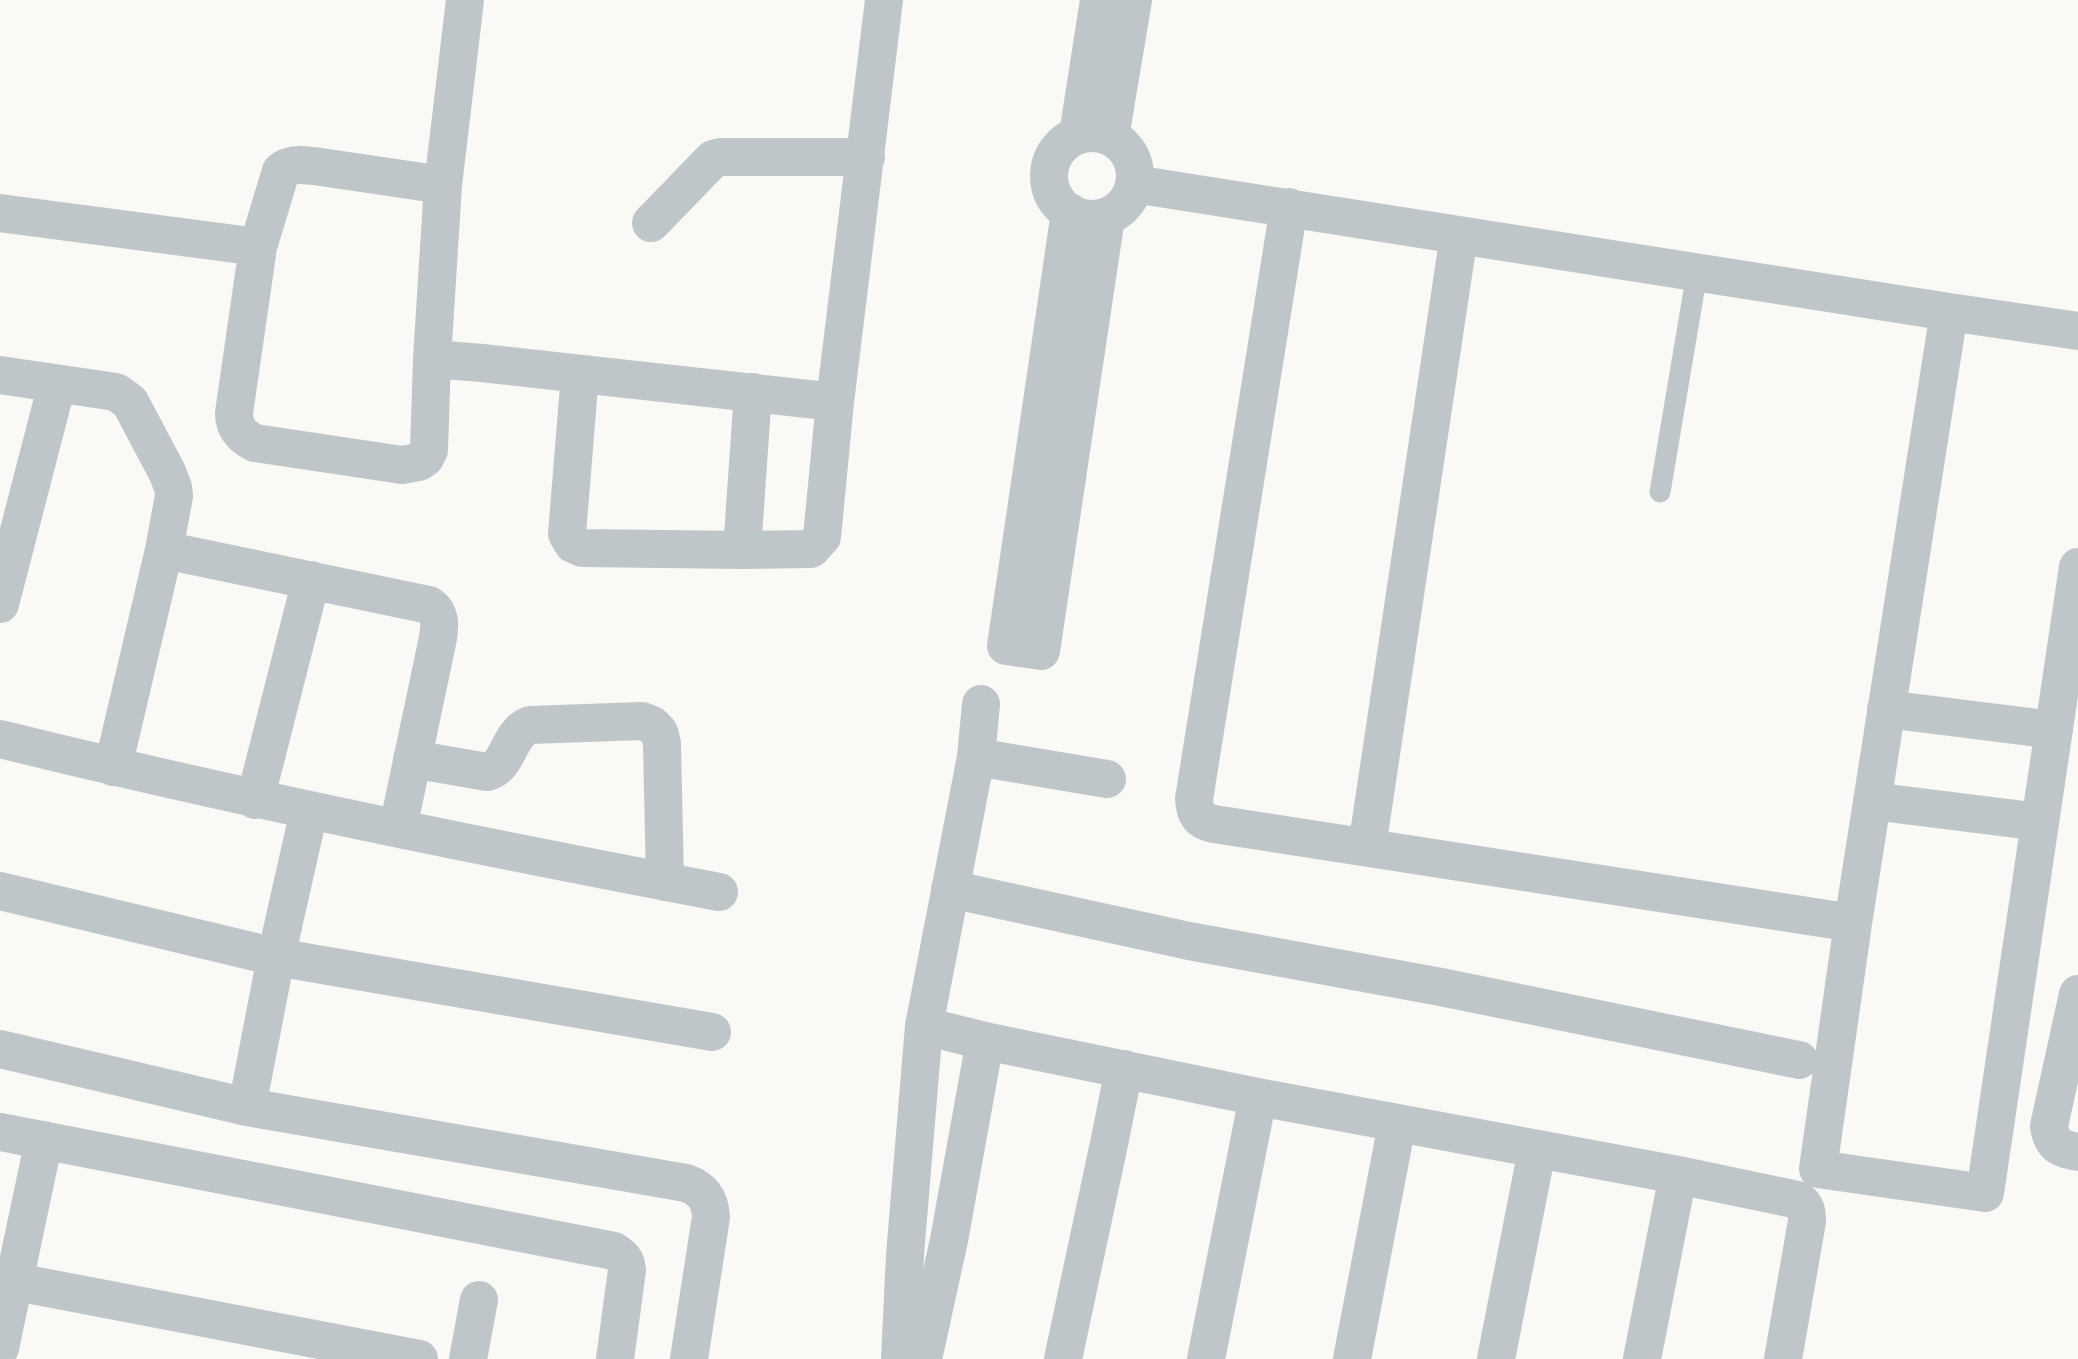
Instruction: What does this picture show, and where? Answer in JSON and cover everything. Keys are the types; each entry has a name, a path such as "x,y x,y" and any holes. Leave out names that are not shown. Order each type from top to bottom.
{"street":[{"path":"443,185 314,166 287,166 281,171 258,247 234,413 234,423 245,438 255,443 402,465 425,458 429,450 443,185 465,0"},
{"path":"580,374 566,534 573,544 582,548 600,549 804,551 817,545 822,537 835,402 884,0"},
{"path":"1094,136 1099,0"},
{"path":"1094,136 1133,0"},
{"path":"1094,136 1120,143 1130,155 1135,169 1134,184 1129,198 1120,210 1088,215 1064,209 1055,198 1050,184 1050,169 1055,155 1065,143 1094,136"},
{"path":"651,223 713,159 866,157"},
{"path":"1134,184 2078,331"},
{"path":"1289,207 1194,811 1206,822 1853,923"},
{"path":"0,213 258,247"},
{"path":"1088,215 1041,651 1006,646 1088,215"},
{"path":"1367,847 1458,235"},
{"path":"1949,312 1853,923 1818,1169 1985,1193 2078,567"},
{"path":"432,359 835,402"},
{"path":"0,375 116,392 124,396 130,402 173,487 174,496 164,550 113,767"},
{"path":"0,604 57,384"},
{"path":"742,550 752,392"},
{"path":"164,550 429,605 438,614 438,638 398,828"},
{"path":"255,800 310,580"},
{"path":"900,1359 905,1255 924,1026 976,757 981,704"},
{"path":"1886,709 2054,730"},
{"path":"412,759 487,772 500,765 516,734 530,725 642,721 652,725 659,732 664,756 665,882"},
{"path":"0,739 255,800 719,892"},
{"path":"976,757 1107,779"},
{"path":"1872,801 2040,822"},
{"path":"247,1107 276,957 309,811"},
{"path":"950,889 1189,941 1441,987 1798,1060"},
{"path":"0,891 276,957 712,1032"},
{"path":"2077,1004 2049,1126 2051,1138 2056,1145 2078,1152"},
{"path":"924,1026 1258,1097 1798,1200 1807,1210 1807,1220 1783,1359"},
{"path":"923,1359 949,1240 985,1041"},
{"path":"0,1049 247,1107 698,1187 710,1206 711,1217 689,1359"},
{"path":"1063,1359 1124,1069"},
{"path":"1206,1359 1258,1097"},
{"path":"1352,1359 1397,1124"},
{"path":"0,1132 614,1251 622,1256 627,1270 615,1359"},
{"path":"0,1348 7,1281 44,1140"},
{"path":"1496,1359 1537,1150"},
{"path":"1642,1359 1678,1175"},
{"path":"7,1281 419,1359"},
{"path":"468,1359 479,1300"}],"lane":[{"path":"1660,492 1698,273"}]}
